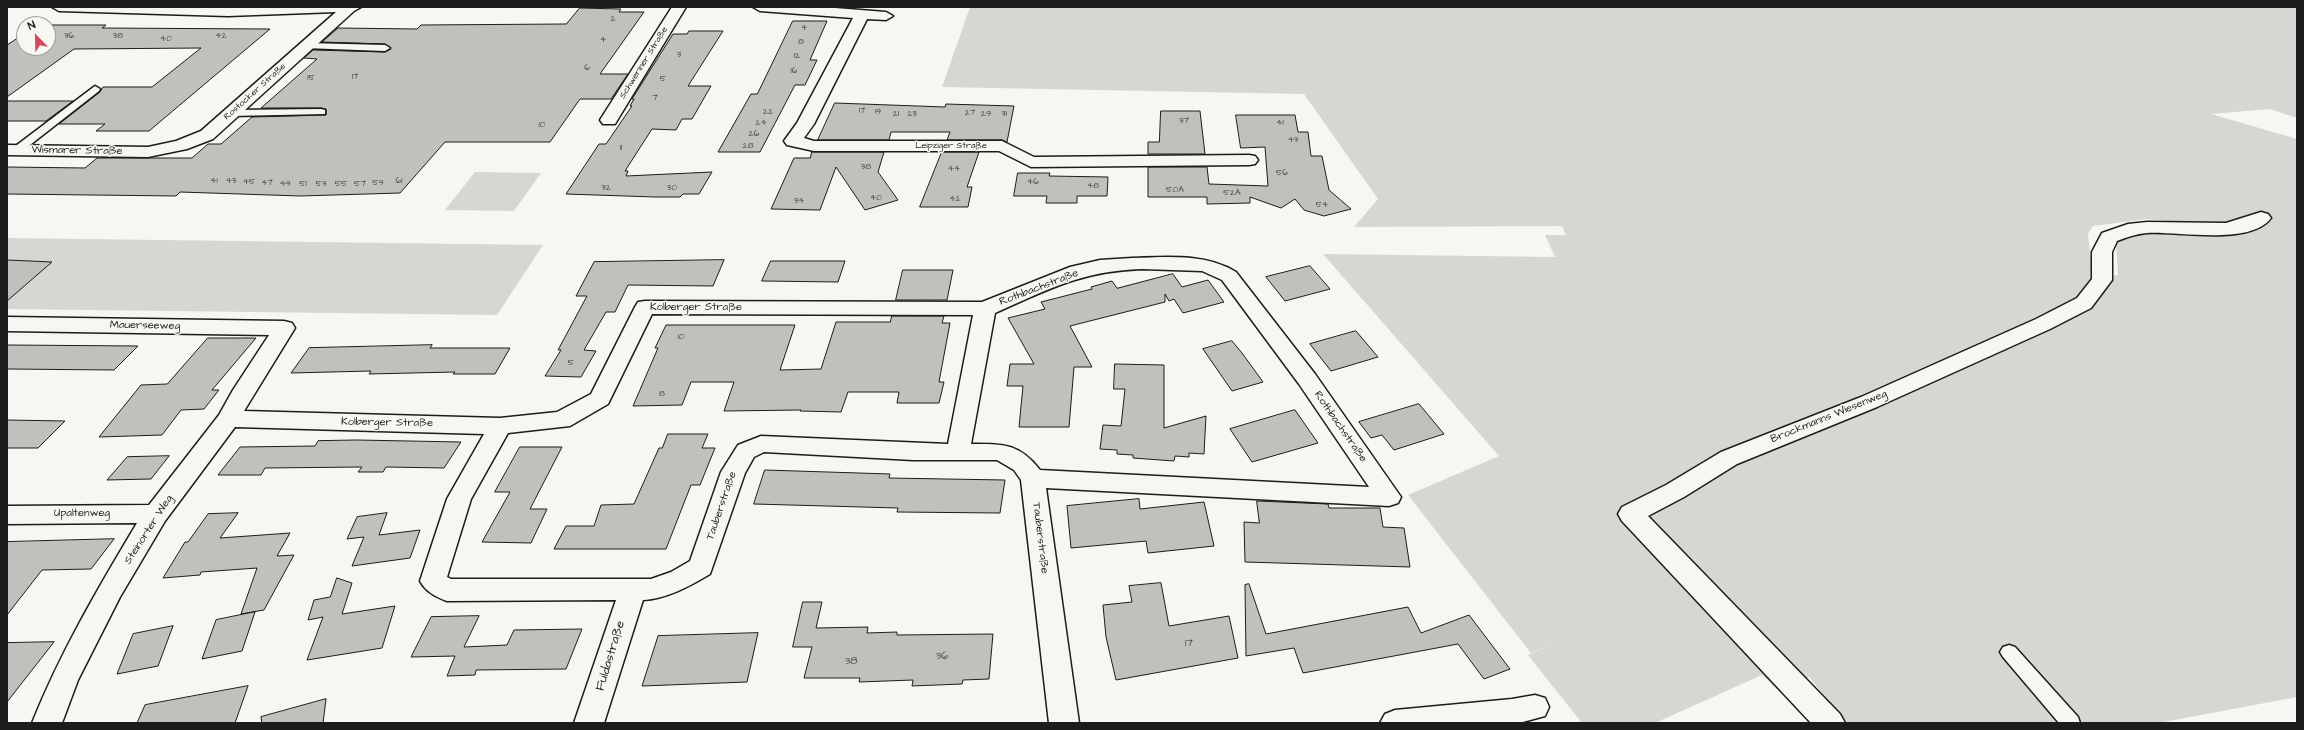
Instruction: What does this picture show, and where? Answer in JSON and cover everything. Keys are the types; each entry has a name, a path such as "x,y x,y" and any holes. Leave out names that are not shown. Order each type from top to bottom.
{"street":[{"path":"59,7 232,9 356,7"},
{"name":"Schweriner Straße","path":"609,120 679,7"},
{"path":"760,7 886,16"},
{"name":"Rostocker Straße","path":"148,152 181,146 207,135 349,8"},
{"name":"Leipziger Straße","path":"862,15 805,124 793,141 814,146 1002,146 1031,162 1250,160"},
{"name":"Wismarer Straße","path":"12,150 148,152"},
{"name":"Brockmanns Wiesenweg","path":"1830,723 1631,514 1662,498 1729,458 1869,402 2043,324 2084,303 2102,280 2102,252 2109,237 2122,230 2140,227 2230,230 2249,226 2261,218"},
{"name":"Rothbachstraße","path":"985,309 1043,284 1091,268 1151,264 1206,265 1220,269 1228,276 1308,379 1389,497 1033,478"},
{"name":"Kolberger Straße","path":"229,420 500,426 562,420 600,399 645,307 985,309"},
{"path":"958,452 985,309"},
{"name":"Mauerseeweg","path":"7,324 284,328"},
{"name":"Steinorter Weg","path":"47,723 64,679 110,591 156,514 229,420 241,395 284,328"},
{"name":"Tauberstraße","path":"500,426 459,499 433,581 447,590 652,589 680,579 701,567 733,472 746,451 761,444 913,452 1006,453 1022,464 1033,478 1064,723"},
{"name":"Upaltenweg","path":"7,514 156,514"},
{"name":"Fuldastraße","path":"589,723 633,589"},
{"path":"1396,723 1512,712 1535,707"}],"lane":[{"path":"307,46 385,48"},
{"path":"12,150 95,89"},
{"path":"232,113 321,112"},
{"path":"2010,652 2071,723"}],"shaded area":[{"path":"970,7 2297,7 2297,118 2270,109 2211,114 2297,139 2297,697 2158,723 1847,723 1809,677 1782,694 1762,675 1655,723 1582,723 1528,655 1562,639 1531,653 1408,495 1499,456 1323,254 1555,257 1545,235 1566,235 1562,226 1354,227 1378,199 1304,94 942,87","holes":["2147,219 2241,229 2230,236 2145,232 2116,242 2118,275 2093,278 2088,234 2093,226"]},
{"path":"475,172 541,173 514,211 445,210"},
{"path":"7,238 543,245 497,315 7,309"}],"building":[{"path":"580,8 621,9 619,12 644,12 600,74 628,74 611,99 580,99 550,142 445,142 400,193 300,196 180,192 176,196 7,194 7,167 85,168 97,158 192,158 208,144 221,144 252,117 326,115 326,109 321,108 261,108 317,59 304,58 313,50 385,52 391,49 385,44 322,42 338,28 417,29 421,25 566,24"},
{"path":"793,21 827,21 810,60 817,60 805,85 795,85 760,152 718,152 751,94 757,94"},
{"path":"56,25 106,25 102,28 270,29 149,131 96,131 105,124 59,124 100,92 103,87 152,87 201,48 74,49 7,97 7,45 16,39 16,56 56,56"},
{"path":"689,31 723,31 688,86 711,86 692,119 682,119 676,130 652,129 625,171 628,171 626,176 712,172 699,194 683,194 680,197 655,197 566,194 599,144 606,144 632,106 630,106 634,99 632,99 673,34 687,34"},
{"path":"7,101 73,101 46,121 7,121"},
{"path":"835,103 945,107 946,104 1014,106 1007,142 1002,140 947,140 950,132 891,132 889,140 818,140"},
{"path":"1161,111 1200,111 1205,154 1148,154 1148,142 1159,142"},
{"path":"1236,115 1295,115 1298,132 1308,132 1311,156 1322,156 1329,190 1351,209 1324,216 1304,210 1295,199 1281,208 1250,197 1250,203 1207,204 1207,197 1148,197 1148,167 1207,167 1209,184 1268,186 1265,147 1241,148"},
{"path":"812,152 884,152 878,172 898,200 865,210 836,167 820,210 771,209 794,158 810,158"},
{"path":"942,152 979,152 967,187 972,187 968,207 920,207"},
{"path":"1018,173 1050,173 1049,176 1108,177 1107,196 1077,196 1077,203 1046,203 1047,196 1014,196"},
{"path":"7,260 52,262 7,301"},
{"path":"724,260 713,286 628,285 615,312 606,312 584,350 596,351 581,377 545,376 561,350 558,350 587,296 576,296 594,262"},
{"path":"771,261 845,261 838,282 762,281"},
{"path":"1310,266 1330,289 1285,301 1266,277"},
{"path":"903,270 953,270 947,300 896,300"},
{"path":"1173,274 1182,287 1208,280 1224,302 1183,313 1174,299 1169,301 1165,294 1165,302 1070,326 1092,367 1074,367 1069,427 1019,427 1023,386 1007,386 1010,364 1034,364 1008,318 1045,309 1041,302 1092,289 1091,287 1112,281 1117,288"},
{"path":"892,316 944,316 942,323 950,323 939,382 944,382 939,403 897,403 899,392 848,392 841,412 800,411 801,410 724,411 734,382 691,382 682,405 633,406 658,348 655,348 666,325 795,325 780,370 821,369 836,322 890,322"},
{"path":"1356,331 1378,357 1331,371 1310,344"},
{"path":"208,338 256,338 212,390 219,390 204,409 181,410 162,435 99,437 141,385 167,384"},
{"path":"1232,341 1263,382 1232,391 1203,349"},
{"path":"7,345 138,346 114,370 7,369"},
{"path":"432,345 430,348 510,348 495,374 453,374 455,372 369,374 371,371 291,373 309,348"},
{"path":"1115,364 1164,365 1164,428 1206,416 1204,454 1189,453 1189,457 1175,456 1174,461 1133,458 1133,455 1117,454 1117,450 1100,449 1103,425 1121,426 1125,389 1114,389"},
{"path":"1419,404 1444,434 1394,450 1382,435 1371,438 1359,422"},
{"path":"1295,410 1318,443 1252,462 1230,429"},
{"path":"7,420 65,421 38,448 7,448"},
{"path":"668,434 708,434 702,448 715,448 700,485 691,485 666,549 554,549 566,526 594,526 601,505 634,504 659,448 662,448"},
{"path":"357,440 461,442 444,468 386,467 383,472 358,472 362,467 265,468 261,475 218,475 240,447 315,446 318,441"},
{"path":"520,447 562,447 530,509 547,509 531,543 482,542 510,492 495,492"},
{"path":"169,456 151,479 107,480 127,457"},
{"path":"765,470 890,474 889,478 1005,480 1000,513 897,512 898,508 754,504"},
{"path":"1139,499 1140,509 1204,502 1214,546 1148,553 1146,541 1071,548 1067,506"},
{"path":"1257,501 1328,504 1329,508 1380,508 1383,527 1404,528 1410,567 1245,562 1244,522 1259,523"},
{"path":"238,513 220,538 290,533 277,556 294,555 264,610 241,614 257,568 201,572 200,575 163,578 185,542 188,542 208,514"},
{"path":"387,513 379,535 420,530 410,558 352,566 364,537 347,539 357,517"},
{"path":"114,539 91,569 42,570 7,615 7,542"},
{"path":"337,578 352,583 342,614 395,606 382,648 307,660 323,617 308,620 314,600 330,597"},
{"path":"1161,583 1169,626 1229,616 1238,658 1116,680 1106,637 1103,605 1132,602 1129,586"},
{"path":"1249,584 1266,634 1408,607 1421,633 1469,615 1510,669 1484,679 1458,644 1303,673 1294,648 1246,656 1245,585"},
{"path":"803,602 822,602 816,628 868,627 867,633 897,632 897,635 993,634 989,679 963,680 962,684 912,686 913,680 859,682 860,678 804,678 812,647 793,647"},
{"path":"255,612 242,651 202,659 216,620"},
{"path":"479,616 464,647 507,645 514,630 582,629 566,669 476,670 475,675 447,676 455,656 411,657 431,617"},
{"path":"173,626 158,666 117,674 133,634"},
{"path":"758,633 747,682 642,686 658,636"},
{"path":"54,642 7,702 7,643"},
{"path":"248,686 235,723 137,723 145,705"},
{"path":"326,699 323,723 262,723 261,717"}]}
